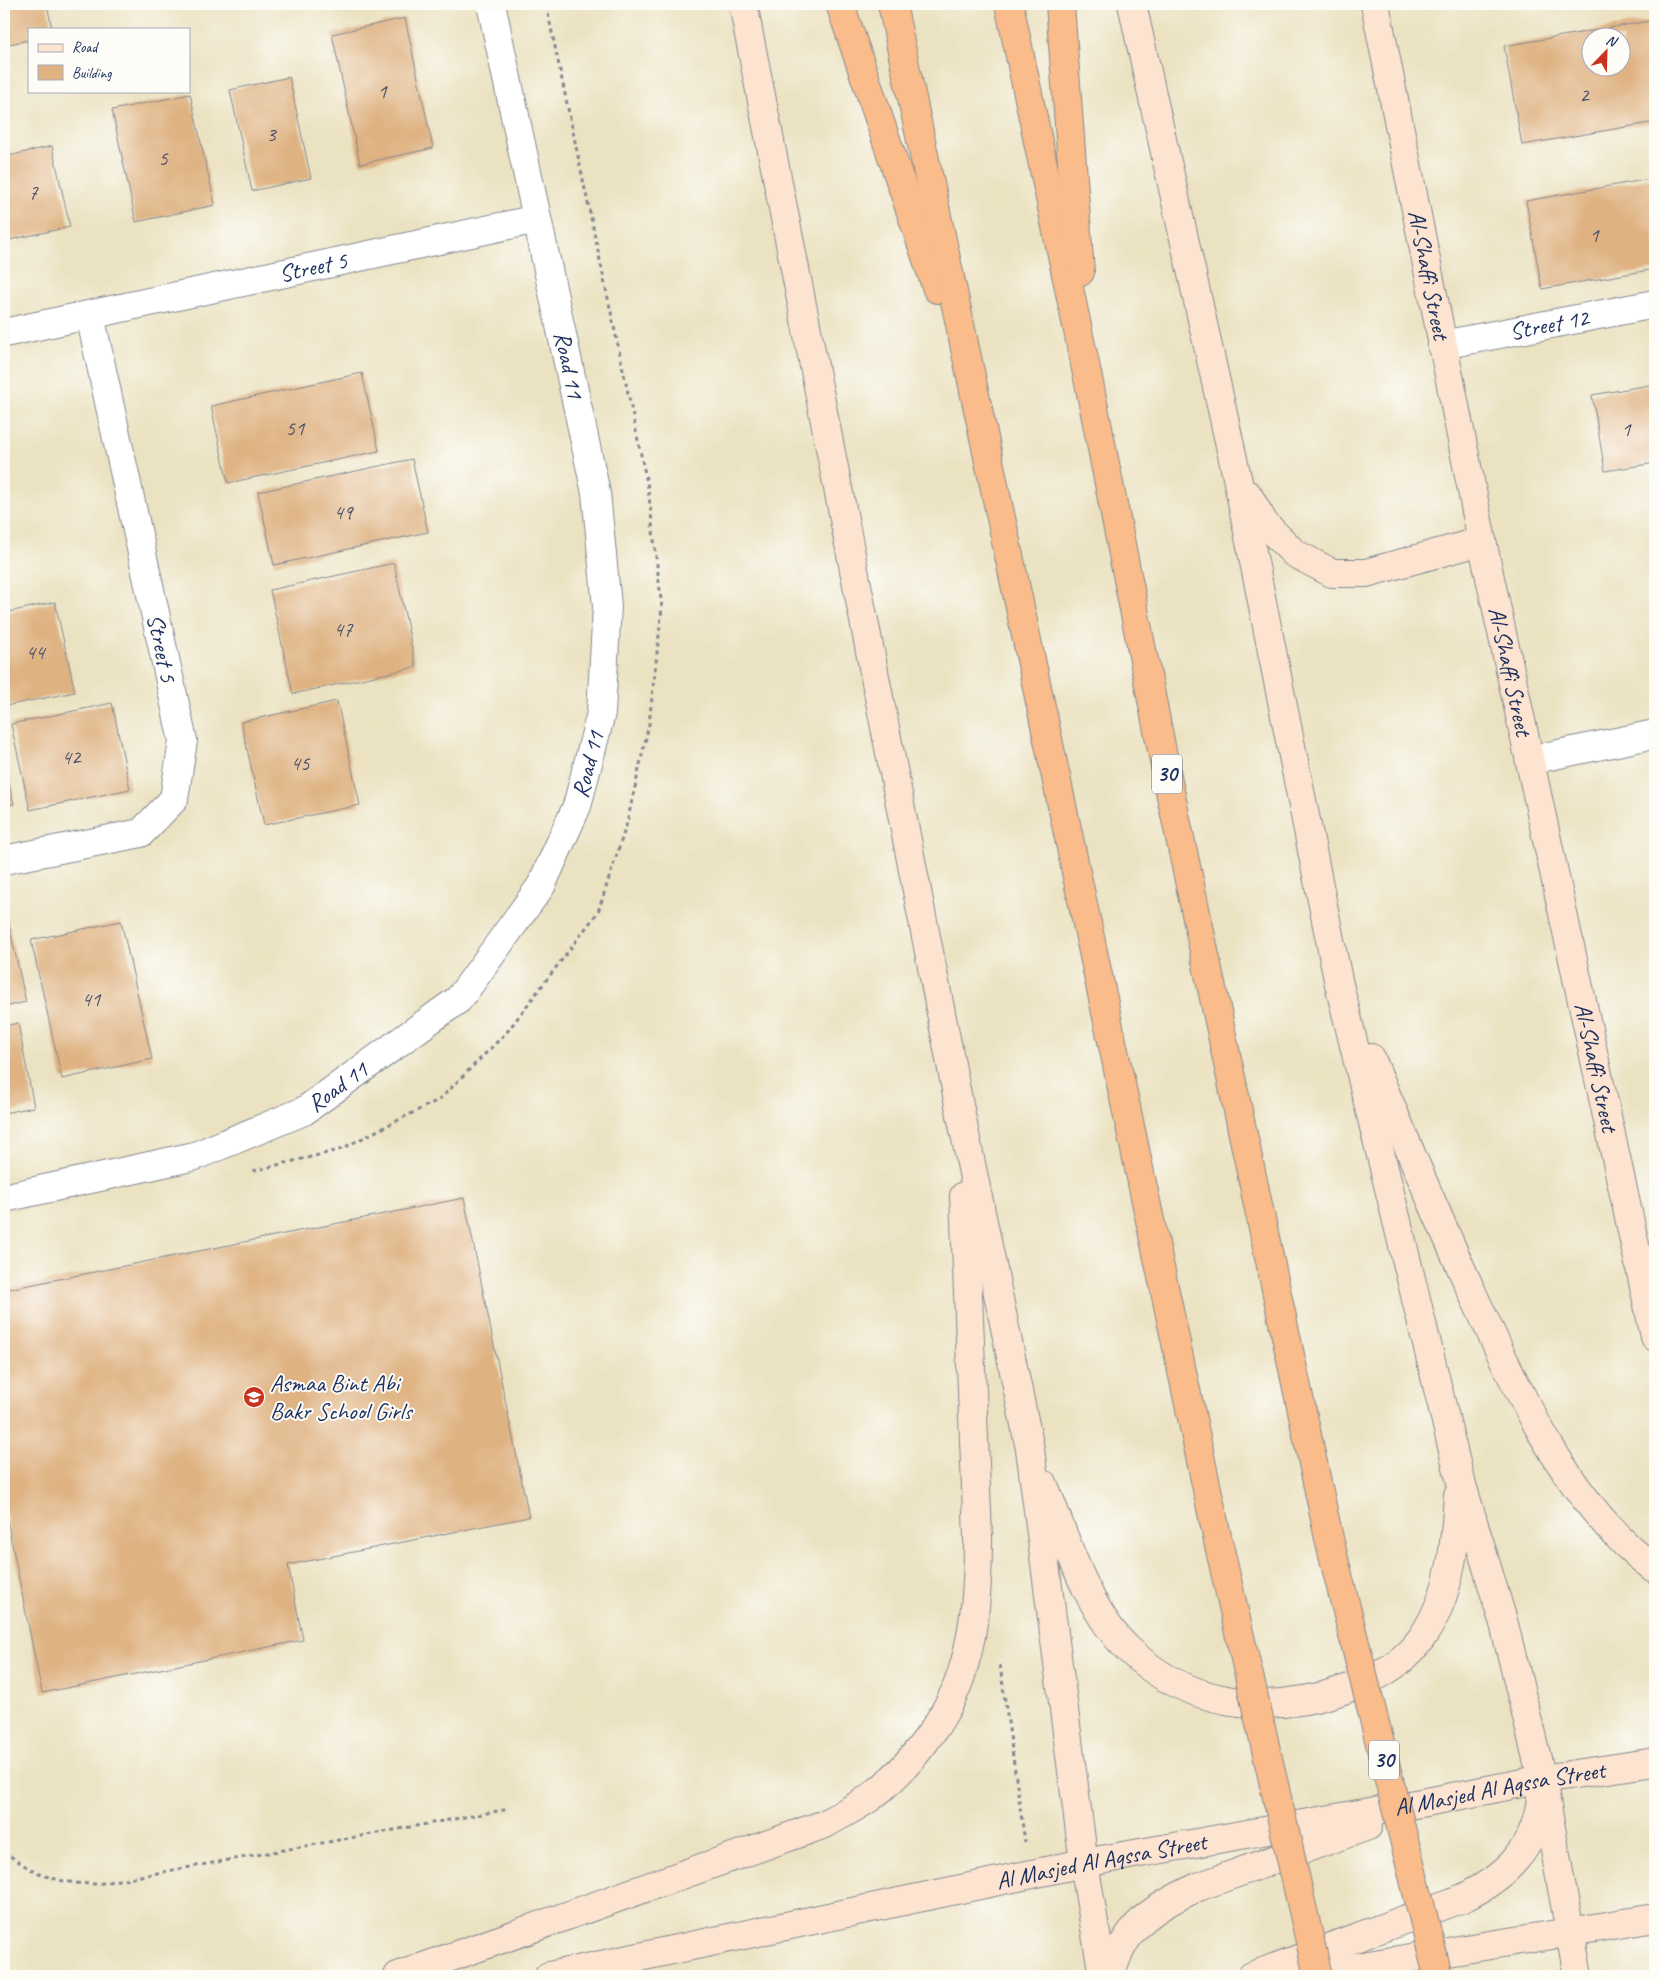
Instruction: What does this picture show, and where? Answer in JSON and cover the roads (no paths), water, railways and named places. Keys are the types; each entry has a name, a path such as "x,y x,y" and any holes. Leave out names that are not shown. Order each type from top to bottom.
{"highway":[{"path":"840,4 976,404"},
{"path":"892,4 1218,1541 1318,1976"},
{"name":"30","path":"1009,4 1089,383 1170,791 1330,1543 1438,1976"},
{"path":"1060,4 1089,383"}],"main road":[{"path":"743,4 961,1114 1030,1449 1084,1863 1103,1976"},
{"path":"1132,4 1237,477 1338,980 1459,1475 1504,1624 1542,1779 1578,1976"},
{"name":"Al-Shaffi Street","path":"1375,4 1482,541 1655,1338"},
{"path":"1237,477 1264,523 1294,553 1332,573 1366,573 1482,541"},
{"path":"1338,980 1440,1223 1495,1343 1536,1422 1566,1472 1598,1517 1617,1537 1655,1569"},
{"path":"398,1976 799,1835 825,1824 870,1798 888,1782 929,1737 963,1669 974,1613 978,1580 978,1537 961,1114"},
{"path":"1030,1449 1077,1566 1097,1606 1115,1634 1144,1663 1179,1684 1216,1698 1258,1705 1305,1701 1364,1683 1392,1667 1416,1644 1425,1633 1435,1614 1449,1577 1454,1548 1459,1475"},
{"name":"Al Masjed Al Aqssa Street","path":"548,1976 1084,1863 1437,1800 1542,1779 1655,1762"},
{"path":"1252,1976 1462,1898 1495,1880 1516,1858 1532,1834 1540,1810 1542,1779"},
{"path":"1112,1976 1118,1953 1132,1930 1148,1915 1174,1898 1198,1887 1437,1800"},
{"path":"1301,1976 1655,1918"}],"street":[{"name":"Road 11","path":"4,1198 195,1156 304,1111 459,999 541,886 577,806 601,714 607,606 596,493 491,4"},
{"name":"Street 5","path":"4,333 537,219"},
{"name":"Street 12","path":"1442,345 1655,304"},
{"name":"Street 5","path":"4,860 141,833 174,799 183,742 90,315"},
{"path":"1530,760 1655,734"}],"place":[{"name":"Asmaa Bint Abi Bakr School Girls","path":"254,1397"}]}
